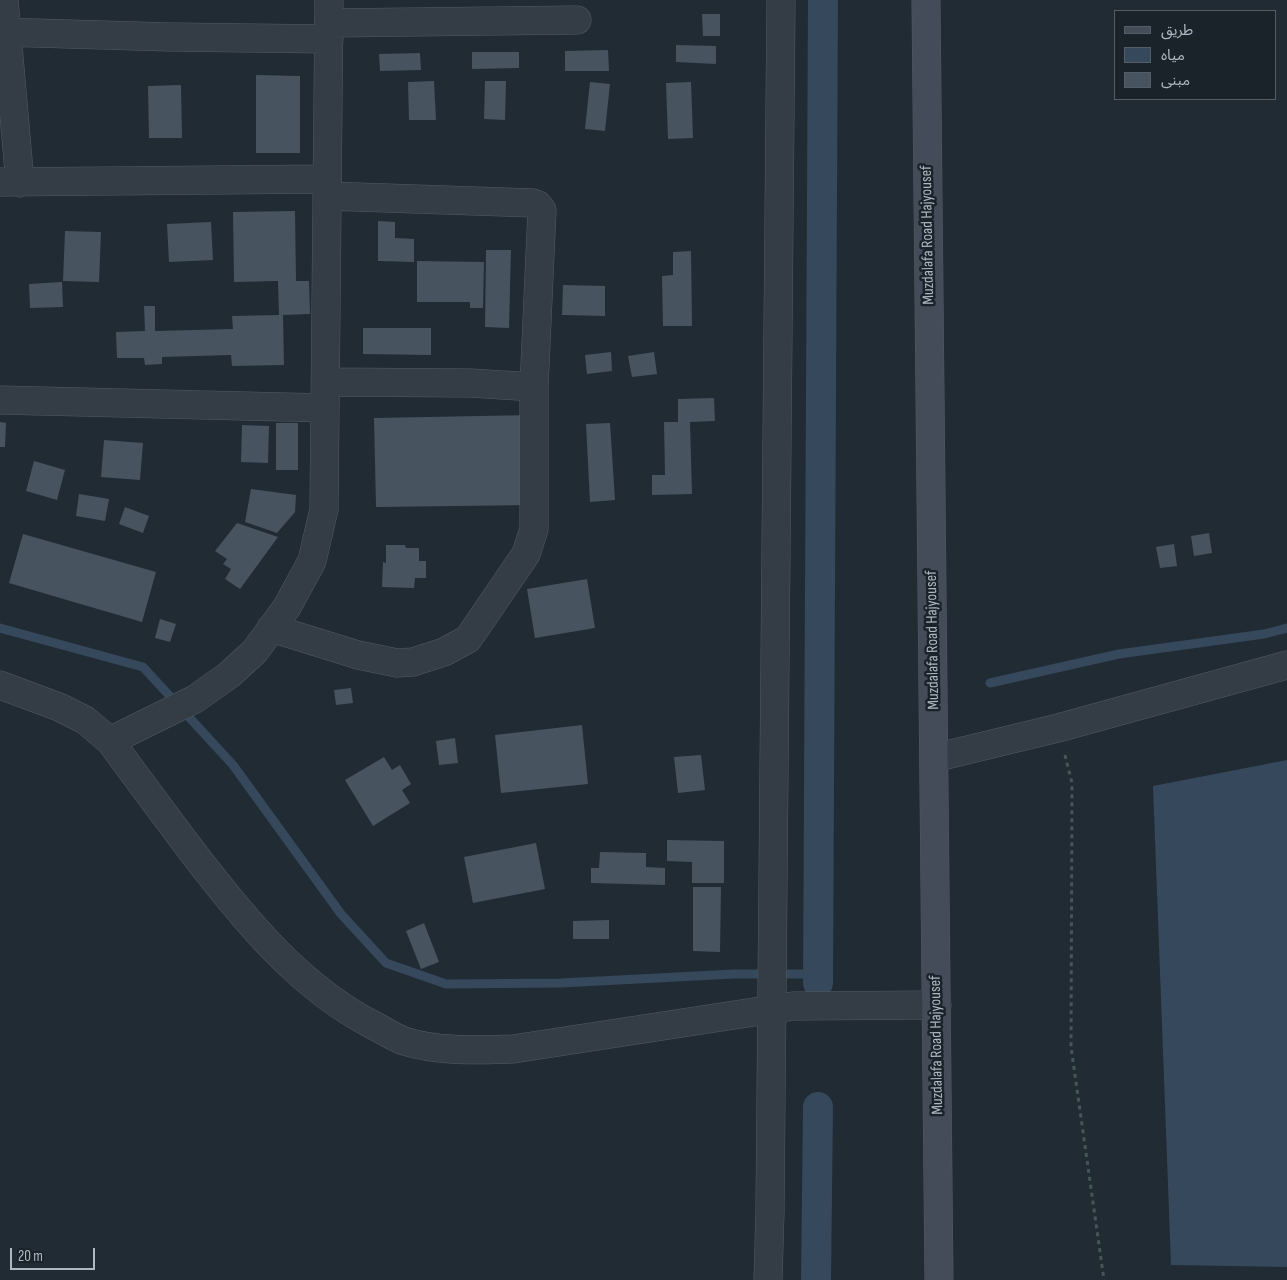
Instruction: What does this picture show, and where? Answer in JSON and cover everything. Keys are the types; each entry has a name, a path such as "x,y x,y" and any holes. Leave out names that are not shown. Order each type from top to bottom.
{"street":[{"path":"4,0 3,32 10,182 327,188 533,203 542,210 534,387 534,528 526,554 468,639 444,652 412,662 397,663 358,655 271,628"},
{"path":"768,1280 781,0"},
{"name":"Muzdalafa Road Hajyousef","path":"926,0 939,1280"},
{"path":"3,32 170,37 329,21 577,20"},
{"path":"110,741 195,699 229,675 254,650 287,607 312,561 324,509 329,21"},
{"path":"0,400 326,395 470,383 534,387"},
{"path":"934,758 1058,728 1287,665"},
{"path":"0,685 59,707 85,720 110,741 232,903 267,941 305,979 350,1013 402,1040 436,1048 466,1050 512,1049 793,1006 936,1005"}],"path":[{"path":"1058,728 1072,783 1070,1047 1104,1280"}],"water":[{"path":"1287,760 1287,1267 1171,1265 1153,786"}],"building":[{"path":"702,14 720,14 720,36 703,36"},
{"path":"676,45 716,46 716,64 676,62"},
{"path":"608,50 609,71 565,71 565,51"},
{"path":"472,52 519,52 519,68 472,69"},
{"path":"420,53 421,70 380,71 379,54"},
{"path":"256,75 300,76 300,153 256,153"},
{"path":"434,81 436,120 409,120 408,82"},
{"path":"485,81 506,81 505,120 484,119"},
{"path":"590,82 610,84 605,131 585,129"},
{"path":"691,82 693,138 668,139 666,83"},
{"path":"181,85 182,138 149,138 148,86"},
{"path":"295,211 296,281 309,281 310,314 283,315 284,365 232,366 231,355 162,357 162,364 145,365 144,358 117,358 116,332 145,331 144,306 155,306 155,331 233,329 232,316 279,315 278,281 234,282 233,212"},
{"path":"378,221 395,222 395,238 414,239 414,262 378,261"},
{"path":"211,222 213,260 169,262 167,224"},
{"path":"65,231 101,232 99,282 63,281"},
{"path":"486,250 511,250 509,328 485,327"},
{"path":"691,251 692,326 663,326 662,276 673,275 673,252"},
{"path":"417,261 484,262 483,308 470,308 470,302 417,302"},
{"path":"62,282 63,307 30,308 29,284"},
{"path":"563,285 605,286 605,316 562,315"},
{"path":"363,328 431,328 431,355 363,354"},
{"path":"611,352 612,371 587,374 585,355"},
{"path":"654,352 657,374 632,377 628,356"},
{"path":"714,398 715,421 690,422 692,494 652,495 652,475 665,475 664,422 678,422 678,399"},
{"path":"533,415 533,505 376,507 374,418"},
{"path":"0,422 6,423 5,447 0,447"},
{"path":"276,423 298,423 298,470 276,470"},
{"path":"610,423 615,500 590,502 586,424"},
{"path":"242,425 269,426 268,463 241,462"},
{"path":"104,440 143,443 140,480 101,477"},
{"path":"34,461 65,470 57,500 26,491"},
{"path":"251,489 296,495 295,512 277,533 245,522"},
{"path":"79,494 109,499 105,521 76,516"},
{"path":"125,507 149,516 143,533 119,524"},
{"path":"237,523 278,537 240,589 225,579 231,569 223,564 227,559 215,551"},
{"path":"1209,533 1212,553 1194,556 1191,536"},
{"path":"23,534 156,572 142,622 9,583"},
{"path":"1174,544 1177,566 1160,568 1156,547"},
{"path":"386,545 405,545 406,548 419,548 419,561 426,561 426,578 415,578 414,588 382,587 383,562 386,563"},
{"path":"587,579 595,628 535,638 527,589"},
{"path":"160,619 176,624 170,642 155,638"},
{"path":"351,688 353,703 336,705 334,690"},
{"path":"582,725 588,784 501,793 495,735"},
{"path":"455,738 458,763 439,765 436,741"},
{"path":"701,755 705,790 678,793 674,757"},
{"path":"384,757 392,770 400,765 411,784 402,790 410,803 373,826 345,780"},
{"path":"667,840 724,841 724,883 692,883 692,862 667,861"},
{"path":"536,843 545,889 473,903 464,857"},
{"path":"600,852 646,853 646,867 665,868 665,885 591,883 591,868 599,868"},
{"path":"693,887 721,887 720,952 693,951"},
{"path":"609,920 609,939 573,939 573,921"},
{"path":"424,923 439,962 421,969 406,931"}],"waterway":[{"path":"818,983 823,0"},
{"path":"0,628 143,667 233,765 341,914 386,963 446,984 561,983 734,974 818,974"},
{"path":"990,683 1119,654 1264,634 1287,628"},
{"path":"816,1280 818,1107"}]}
